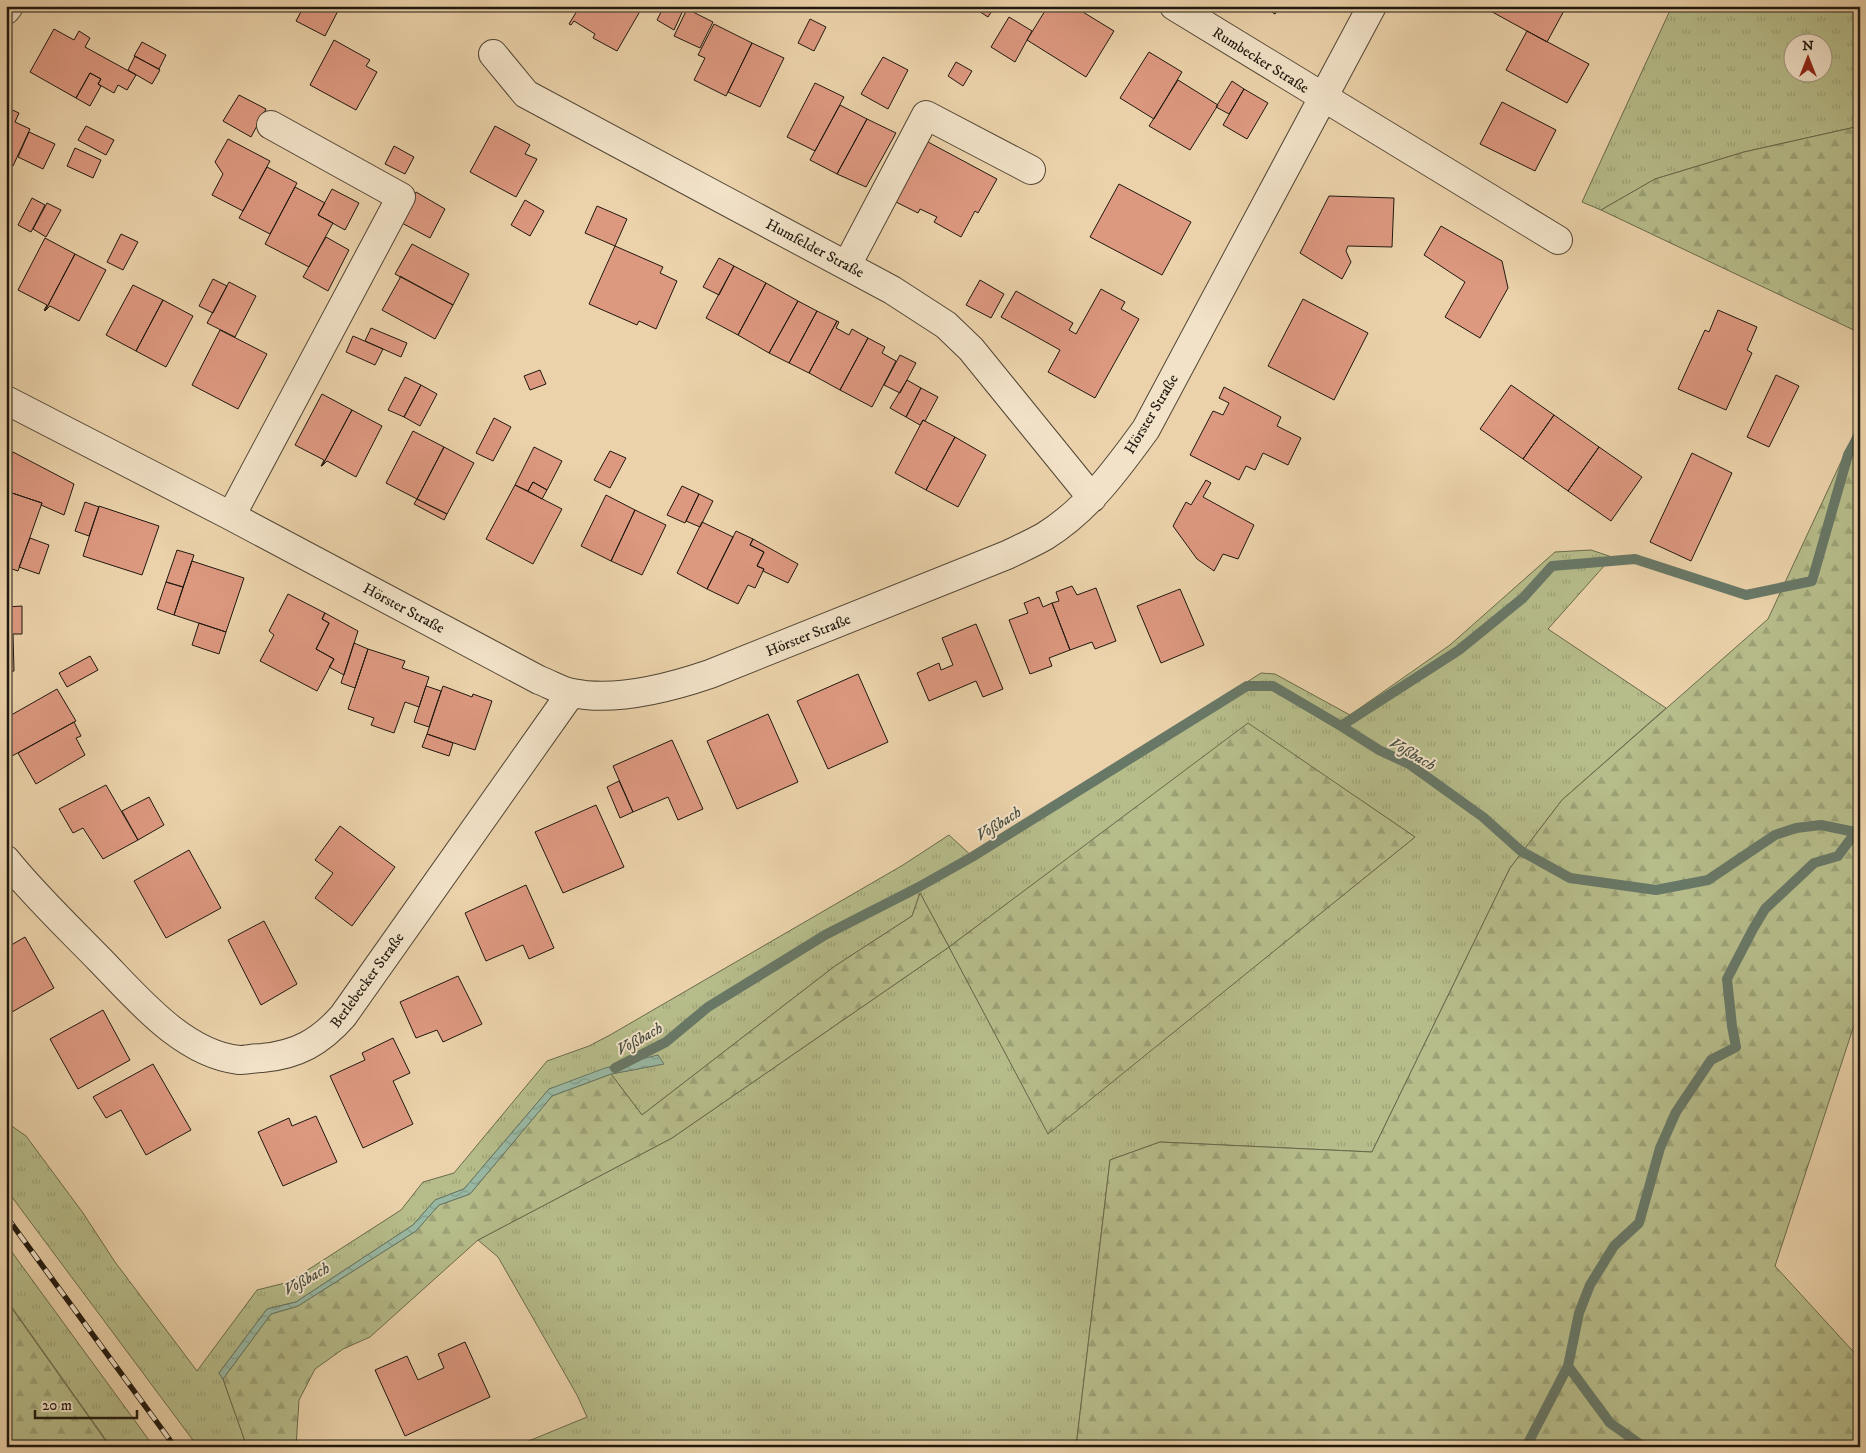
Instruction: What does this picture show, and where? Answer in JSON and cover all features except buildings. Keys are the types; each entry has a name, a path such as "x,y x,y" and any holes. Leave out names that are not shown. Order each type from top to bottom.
{"street":[{"path":"6,10 10,6"},
{"name":"Rumbecker Straße","path":"1174,6 1558,240"},
{"name":"Hörster Straße","path":"6,400 231,516 539,680 571,693 590,695 650,691 678,685 1007,556 1045,536 1074,516 1121,464 1146,429 1372,6"},
{"name":"Humfelder Straße","path":"493,54 526,94 847,265 921,307 946,325 971,348 1092,498"},
{"path":"847,265 926,115 1031,170"},
{"path":"231,516 401,196 271,125"},
{"name":"Berlebecker Straße","path":"6,860 28,886 142,1002 183,1037 204,1050 239,1060 278,1057 300,1050 329,1032 343,1016 571,693"}],"green space":[{"path":"1672,6 1860,6 1860,126 1744,152 1655,179 1601,210 1582,202"},
{"path":"1860,126 1860,333 1601,210 1655,179 1744,152"},
{"path":"1860,421 1860,1007 1775,1266 1860,1359 1860,1447 1076,1447 1110,1160 1160,1142 1372,1152 1510,868 1562,800 1768,619"},
{"path":"1591,550 1612,557 1548,629 1666,708 1562,800 1510,868 1372,1152 1160,1142 1110,1160 1076,1447 514,1447 587,1417 577,1395 498,1257 478,1240 672,1138 949,947 920,893 912,916 835,966 642,1115 611,1074 663,1064 658,1055 549,1089 464,1189 435,1200 413,1225 296,1302 267,1309 219,1373 223,1379 247,1447 198,1447 6,1189 6,1122 26,1136 83,1213 115,1262 197,1371 257,1290 289,1282 401,1210 423,1182 454,1173 547,1061 589,1046 610,1035 903,865 949,835 975,859 1261,673 1275,674 1350,715 1450,645 1555,552","holes":["1248,724 1415,837 1048,1133 949,947"]},
{"path":"1248,723 1415,837 1048,1134 949,947"},
{"path":"920,893 949,947 672,1138 478,1240 370,1337 343,1349 315,1369 299,1400 296,1447 247,1447 223,1379 271,1314 298,1306 416,1231 439,1205 470,1194 552,1096 611,1074 642,1115 835,966 912,916"},
{"path":"6,1244 154,1447 111,1447 6,1299"},
{"path":"6,1300 110,1447 6,1447"}],"water":[{"path":"658,1055 664,1064 611,1074 552,1096 470,1194 439,1205 416,1231 298,1306 271,1314 223,1379 219,1373 267,1309 296,1302 413,1225 435,1200 464,1189 549,1089 605,1068"}],"waterway":[{"path":"1341,726 1459,650 1523,598 1552,566 1635,559 1746,595 1812,581 1848,455 1860,433"},
{"name":"Voßbach","path":"615,1068 666,1042 708,1007 825,935 917,888 972,857 1247,686 1273,686 1379,750 1409,764 1483,817 1521,851 1570,878 1656,890 1708,880 1775,835 1796,828 1821,825 1855,832"},
{"path":"1644,1447 1610,1423 1568,1366 1579,1313 1590,1285 1614,1246 1639,1223 1660,1148 1676,1112 1711,1060 1736,1047 1727,979 1753,929 1765,909 1814,863 1838,856 1858,829"},
{"path":"1526,1447 1568,1366"}],"railway":[{"path":"6,1216 175,1447"}]}
